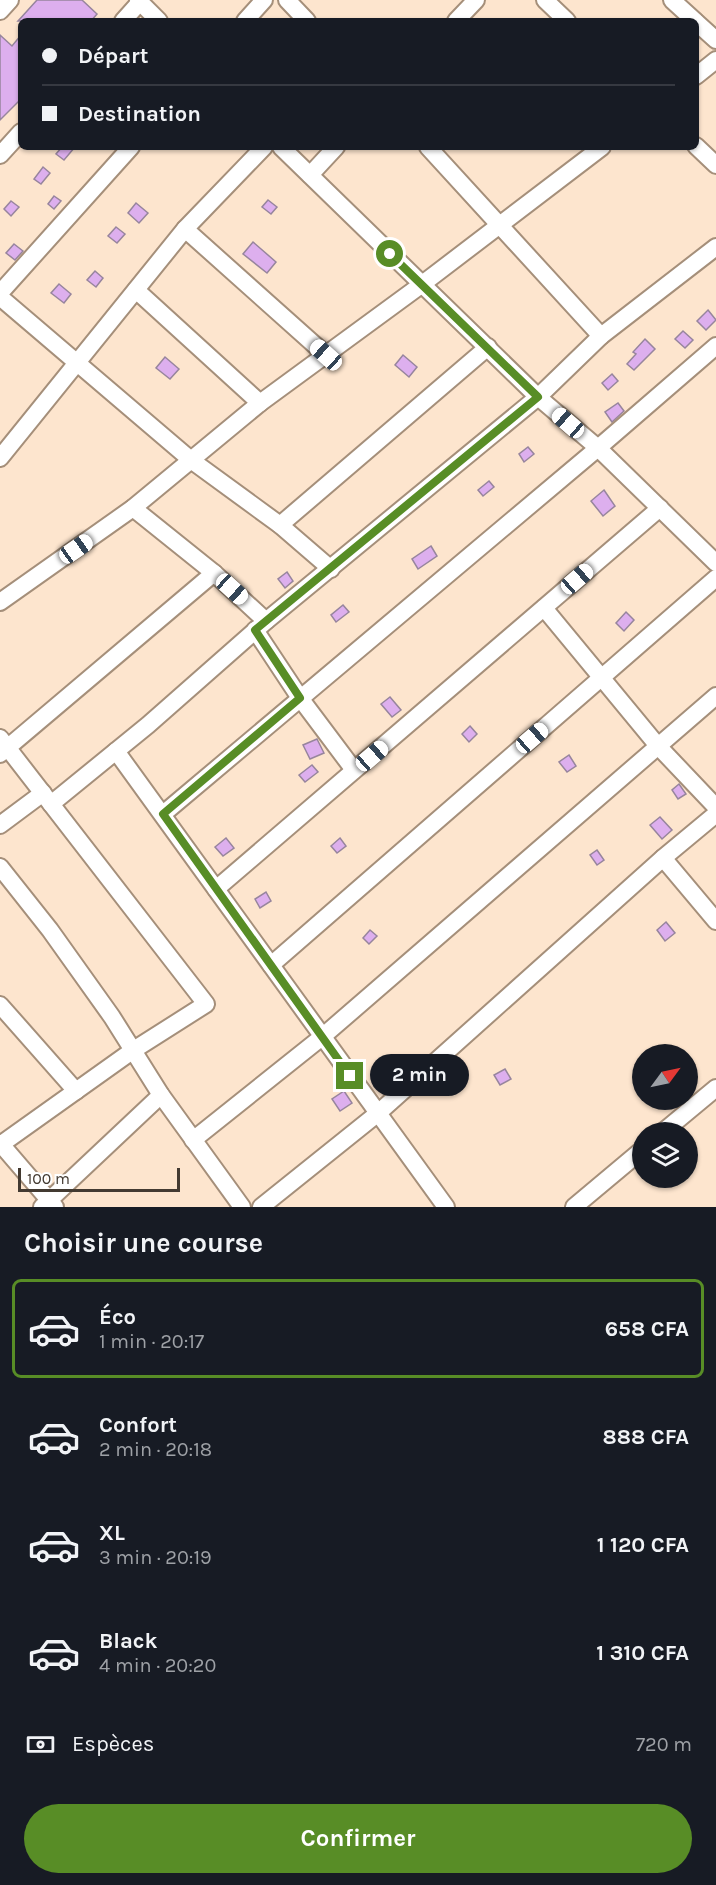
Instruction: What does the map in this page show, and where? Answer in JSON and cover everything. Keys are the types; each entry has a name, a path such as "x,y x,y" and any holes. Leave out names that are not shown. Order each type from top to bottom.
{"street":[{"path":"0,11 10,0"},
{"path":"248,18 264,0"},
{"path":"286,0 304,18"},
{"path":"459,18 476,0"},
{"path":"545,0 564,18"},
{"path":"672,0 691,18"},
{"path":"125,18 139,1 156,18"},
{"path":"699,25 716,40"},
{"path":"699,73 716,60"},
{"path":"0,155 18,135"},
{"path":"699,149 716,165"},
{"path":"129,150 0,295 191,460 280,525 331,569"},
{"path":"0,458 185,229 261,150"},
{"path":"284,150 538,397 598,448 716,563"},
{"path":"310,175 333,150"},
{"path":"431,150 601,336"},
{"path":"0,602 133,508 260,403 421,285 598,150"},
{"path":"185,229 326,355"},
{"path":"0,825 47,798 116,751 261,625 538,397 601,336 716,247"},
{"path":"136,290 260,403"},
{"path":"163,814 716,346"},
{"path":"280,525 488,347"},
{"path":"133,508 214,573 261,625 300,698 354,770"},
{"path":"216,889 660,508"},
{"path":"161,1095 49,1205 0,1144 132,1051 207,1004 47,798 3,746 214,573"},
{"path":"271,965 716,578"},
{"path":"544,608 658,746 716,807"},
{"path":"194,1140 322,1037 716,696"},
{"path":"116,751 446,1207"},
{"path":"261,1207 377,1114 663,858 716,814"},
{"path":"663,858 716,921"},
{"path":"0,867 50,930 112,1017 161,1095 242,1207"},
{"path":"0,1005 76,1091"},
{"path":"675,1122 716,1088"},
{"path":"574,1207 632,1158"}],"building":[{"path":"37,0 82,0 97,14 94,18 21,18"},
{"path":"0,35 12,46 18,39 18,102 0,120"},
{"path":"59,150 72,150 64,160 56,154"},
{"path":"43,167 50,173 41,184 34,179"},
{"path":"54,196 61,201 54,209 48,204"},
{"path":"268,200 277,207 271,214 262,207"},
{"path":"11,201 19,207 11,216 4,209"},
{"path":"136,203 148,213 139,223 128,213"},
{"path":"116,227 125,234 117,243 108,236"},
{"path":"253,242 276,262 267,273 243,254"},
{"path":"14,244 23,251 15,260 6,253"},
{"path":"95,271 103,278 96,287 87,280"},
{"path":"59,284 71,294 64,303 51,293"},
{"path":"708,310 716,320 706,330 697,321"},
{"path":"683,331 693,340 685,348 675,339"},
{"path":"645,339 655,349 634,370 627,364 636,354 633,352"},
{"path":"403,355 417,367 409,377 395,365"},
{"path":"165,357 179,369 170,379 156,368"},
{"path":"612,374 618,381 608,390 602,383"},
{"path":"618,403 624,411 612,422 605,412"},
{"path":"528,447 534,454 524,462 519,454"},
{"path":"489,481 494,487 483,496 478,490"},
{"path":"604,490 615,506 603,516 591,501"},
{"path":"431,546 437,556 418,569 412,559"},
{"path":"287,572 293,581 285,588 278,579"},
{"path":"343,605 349,612 336,622 331,615"},
{"path":"626,612 634,620 624,631 616,623"},
{"path":"390,697 401,710 392,717 381,704"},
{"path":"470,726 477,734 469,742 462,734"},
{"path":"317,739 324,753 310,759 303,745"},
{"path":"569,755 576,766 567,772 559,762"},
{"path":"312,765 318,772 305,782 299,775"},
{"path":"679,784 686,794 678,799 672,790"},
{"path":"660,817 672,830 662,839 650,825"},
{"path":"226,838 234,848 223,856 215,847"},
{"path":"340,838 346,846 337,853 331,846"},
{"path":"597,850 604,860 597,865 590,855"},
{"path":"266,892 271,901 260,908 255,899"},
{"path":"666,922 675,933 665,941 657,930"},
{"path":"370,930 377,936 369,944 363,938"},
{"path":"505,1069 511,1079 500,1085 494,1075"},
{"path":"344,1091 352,1103 340,1111 332,1099"}],"route":[{"path":"350,1076 163,814 300,698 255,630 538,397 390,254"}]}
